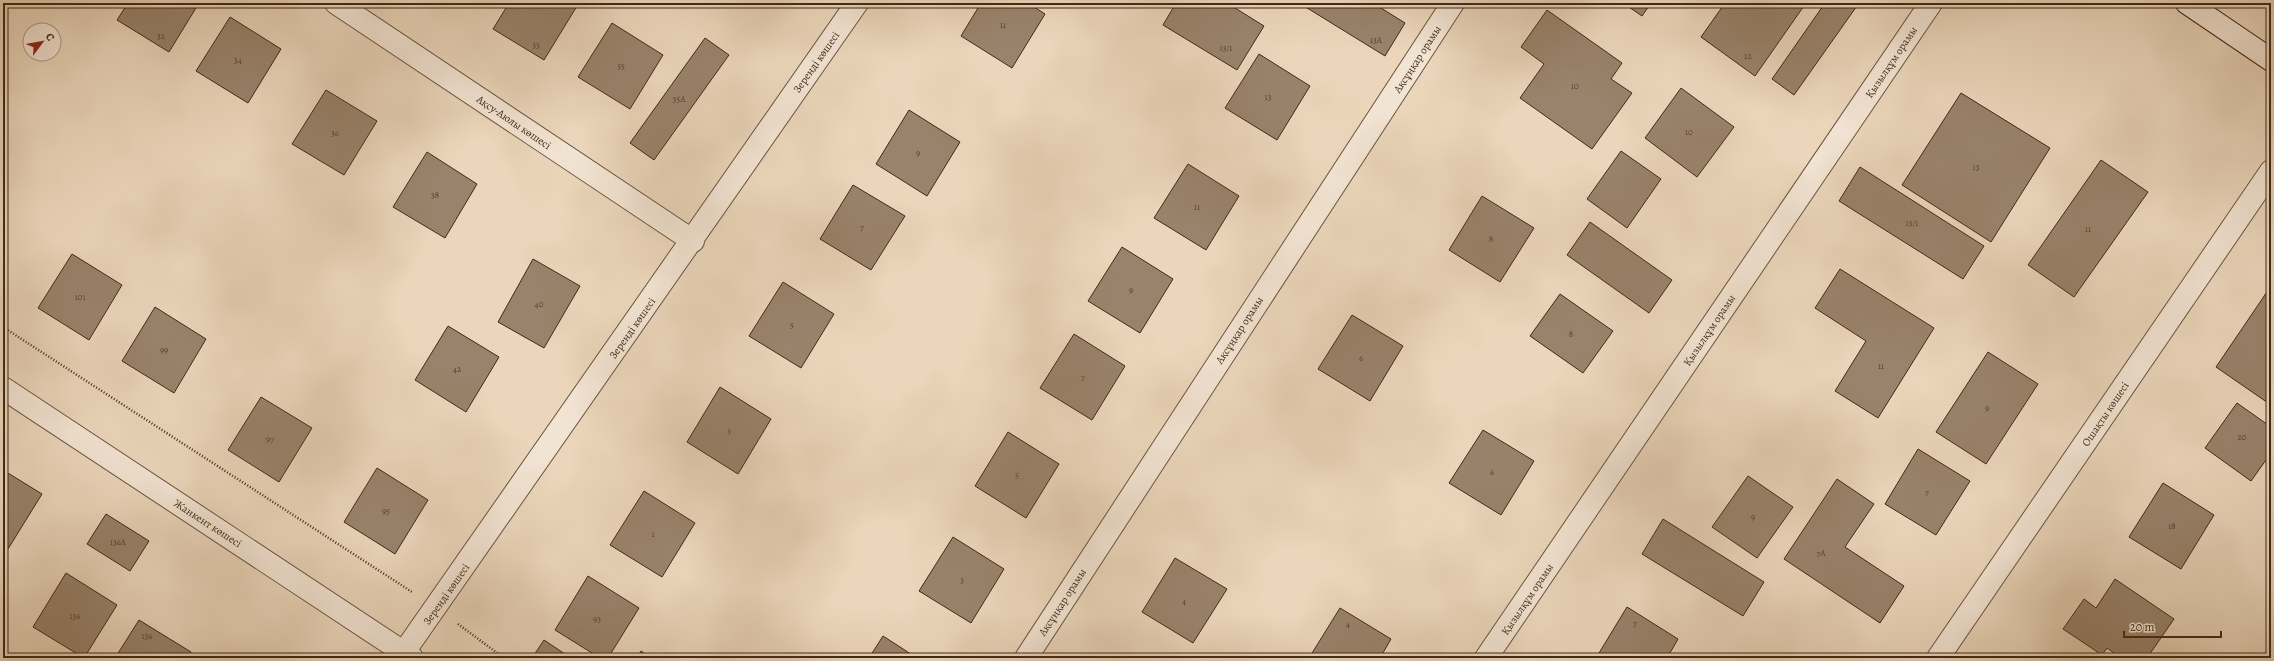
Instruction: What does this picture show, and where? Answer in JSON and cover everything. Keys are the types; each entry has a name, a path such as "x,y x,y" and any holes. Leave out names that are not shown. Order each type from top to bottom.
{"street":[{"name":"Ақсу-Аюлы көшесі","path":"336,3 692,241"},
{"name":"Зеренді көшесі","path":"408,655 437,608 857,3"},
{"name":"Ақсұңқар орамы","path":"1026,658 1453,3"},
{"name":"Қызылқұм орамы","path":"1486,658 1931,3"},
{"path":"2187,3 2271,60"},
{"name":"Ошақты көшесі","path":"1938,658 2271,171"},
{"name":"Жанкент көшесі","path":"3,388 408,655"}],"path":[{"path":"3,327 437,608 504,658"}],"building":[{"path":"128,3 199,3 169,52 117,20"},
{"path":"509,3 572,3 577,6 544,60 493,29"},
{"path":"981,3 1028,3 1045,14 1012,68 961,36"},
{"path":"1176,3 1227,3 1264,26 1237,70 1163,25"},
{"path":"1299,3 1373,3 1405,23 1385,56"},
{"path":"1623,3 1651,3 1642,16"},
{"path":"1725,3 1806,3 1755,76 1701,37"},
{"path":"1825,3 1859,3 1794,95 1772,79"},
{"path":"1547,10 1622,63 1611,79 1632,93 1592,149 1520,98 1544,64 1521,47"},
{"path":"230,17 281,49 248,103 196,71"},
{"path":"612,23 663,55 630,109 578,77"},
{"path":"705,38 729,55 654,160 630,143"},
{"path":"1259,54 1310,86 1277,140 1225,108"},
{"path":"1681,88 1734,127 1697,177 1645,138"},
{"path":"326,90 377,121 344,175 292,144"},
{"path":"1961,93 2050,148 1991,242 1902,185"},
{"path":"909,110 960,142 927,196 876,164"},
{"path":"1621,151 1661,179 1627,228 1587,199"},
{"path":"427,152 477,184 445,238 393,207"},
{"path":"2101,160 2148,192 2074,297 2028,265"},
{"path":"1188,164 1239,196 1206,250 1154,218"},
{"path":"1860,167 1984,246 1963,279 1839,201"},
{"path":"853,185 905,216 871,270 820,239"},
{"path":"1482,196 1534,228 1500,282 1449,250"},
{"path":"1590,222 1672,280 1649,313 1567,255"},
{"path":"1122,247 1173,279 1140,333 1088,301"},
{"path":"72,254 122,285 89,340 38,308"},
{"path":"533,259 580,286 544,348 498,322"},
{"path":"1840,269 1934,328 1878,418 1835,391 1866,341 1815,308"},
{"path":"783,282 834,314 801,368 749,336"},
{"path":"2271,286 2271,405 2216,367"},
{"path":"1560,294 1613,331 1583,373 1530,336"},
{"path":"155,307 206,339 174,393 122,361"},
{"path":"1352,315 1403,346 1370,401 1318,369"},
{"path":"448,326 499,357 466,412 415,380"},
{"path":"1074,334 1125,366 1092,420 1040,388"},
{"path":"1988,352 2038,384 1986,464 1936,432"},
{"path":"720,387 771,419 738,474 687,442"},
{"path":"261,397 312,428 279,482 228,450"},
{"path":"2237,403 2271,427 2271,453 2251,481 2205,448"},
{"path":"1483,430 1534,461 1501,515 1449,483"},
{"path":"1008,432 1059,464 1026,518 975,486"},
{"path":"1918,449 1970,481 1936,535 1885,504"},
{"path":"377,468 428,500 395,554 344,522"},
{"path":"3,470 42,494 8,549 3,546"},
{"path":"1748,476 1793,507 1757,558 1712,527"},
{"path":"1837,479 1874,504 1845,547 1904,586 1880,623 1784,559"},
{"path":"2163,483 2214,515 2181,569 2129,537"},
{"path":"644,491 695,523 662,577 610,545"},
{"path":"106,514 149,541 130,571 87,544"},
{"path":"1663,519 1764,582 1743,616 1642,554"},
{"path":"953,537 1004,569 971,623 919,591"},
{"path":"1175,558 1227,589 1193,643 1142,612"},
{"path":"66,573 117,605 84,658 33,627"},
{"path":"588,576 639,608 608,658 600,658 555,630"},
{"path":"2115,579 2174,619 2147,658 2121,658 2107,648 2102,655 2063,629 2084,599 2096,608"},
{"path":"1627,607 1678,639 1667,658 1596,658"},
{"path":"1340,608 1391,639 1380,658 1309,658"},
{"path":"139,620 191,652 188,658 115,658"},
{"path":"883,636 917,658 869,658"},
{"path":"544,640 571,658 532,658"},
{"path":"641,651 651,658 637,658"}]}
